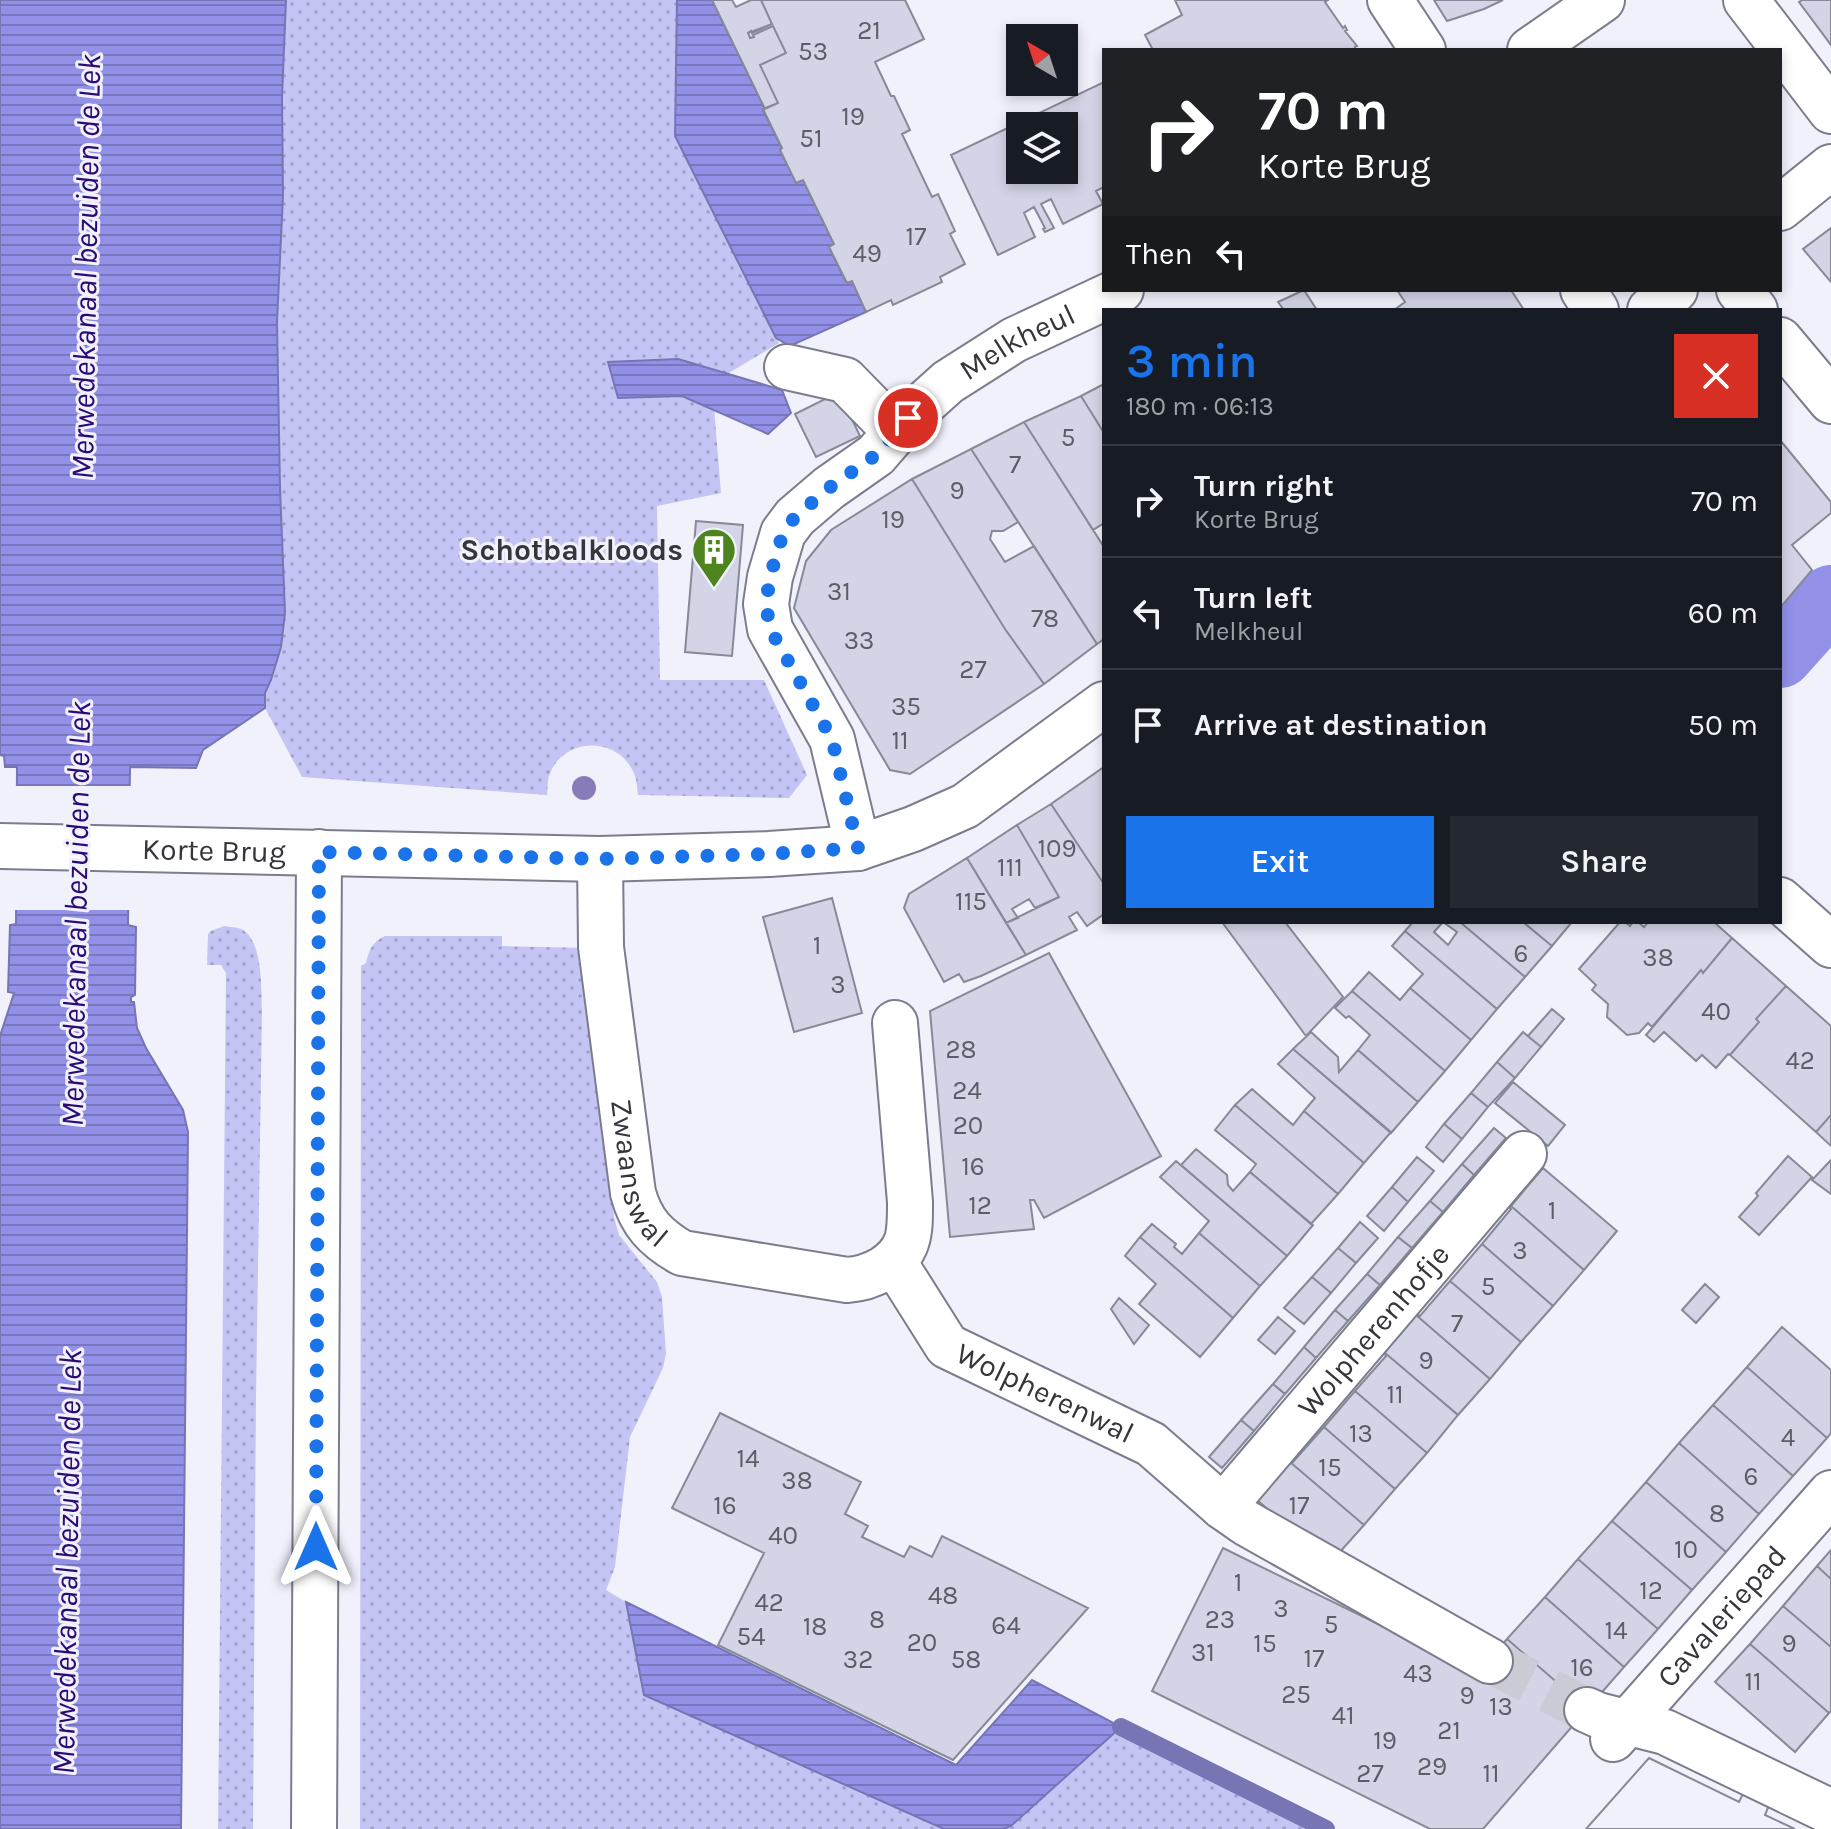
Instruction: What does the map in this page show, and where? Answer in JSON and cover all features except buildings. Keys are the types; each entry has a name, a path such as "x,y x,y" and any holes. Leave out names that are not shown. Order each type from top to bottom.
{"street":[{"path":"1390,0 1422,48"},
{"path":"1533,48 1602,0"},
{"path":"1746,0 1831,111"},
{"path":"1782,206 1831,167"},
{"name":"Melkheul","path":"858,848 832,739 770,629 766,604 783,533 795,517 886,444 908,418 948,382 1014,340 1117,292"},
{"path":"1652,308 1672,292"},
{"path":"1741,292 1753,308"},
{"path":"1782,342 1831,401"},
{"path":"787,367 845,380 886,444"},
{"name":"Korte Brug","path":"0,846 600,859 858,848 913,829 965,806 1102,705"},
{"path":"314,1829 319,852"},
{"name":"Zwaanswal","path":"600,859 601,947 630,1174 638,1211 650,1228 664,1242 682,1253 847,1280 872,1276 894,1262"},
{"path":"1782,902 1831,945"},
{"path":"894,1262 905,1249 910,1232 895,1023"},
{"name":"Wolpherenhofje","path":"1223,1507 1524,1154"},
{"name":"Wolpherenwal","path":"894,1262 947,1346 1151,1444 1223,1507 1246,1523 1490,1661"},
{"name":"Cavaleriepad","path":"1831,1493 1609,1724 1665,1732 1831,1812"}],"shaded area":[{"path":"286,0 677,0 675,136 779,343 712,383 721,493 657,506 660,680 764,680 807,775 789,798 638,795 636,778 628,763 618,753 592,746 579,747 566,753 556,763 549,776 547,795 302,777 265,708 265,693 281,647 285,613 277,322 283,196 282,97"},
{"path":"224,926 241,929 250,936 260,967 262,1010 253,1829 218,1829 226,973 221,965 207,965 208,934"},
{"path":"385,936 502,936 502,946 588,948 587,1002 614,1217 619,1235 657,1282 662,1297 666,1353 663,1368 630,1437 615,1567 606,1590 626,1602 644,1695 944,1829 360,1829 361,966 366,963 374,944"},
{"path":"1121,1727 1188,1768 1310,1829 1003,1829 1011,1826"}],"water":[{"name":"Merwedekanaal bezuiden de Lek","path":"0,0 286,0 282,97 283,196 277,322 285,613 281,647 265,693 265,708 203,750 196,768 130,767 128,925 136,927 135,995 131,997 131,1002 134,1002 137,1028 183,1110 188,1132 181,1829 0,1829 0,1036 14,993 8,992 10,925 16,924 17,767 5,767 4,756 0,755"},
{"path":"677,0 712,0 765,109 782,148 780,150 796,182 803,180 834,244 829,247 846,282 852,281 866,312 790,346 776,338 675,136"},
{"path":"678,359 782,390 791,413 768,434 682,396 618,398 608,362"},
{"path":"626,1602 956,1765 1032,1680 1121,1727 1011,1826 1003,1829 944,1829 644,1695"}],"pier":[{"path":"13,786 134,786 132,910 12,910"}],"waterway":[{"path":"1782,653 1831,598"},
{"path":"1121,1727 1326,1829"}],"tunnel":[{"path":"1490,1661 1587,1710"}],"place":[{"name":"Schotbalkloods","path":"714,589"}],"route":[{"path":"316,1547 319,852 600,859 858,848 832,739 770,629 766,604 776,550 783,533 795,517 876,455 908,418"}]}
